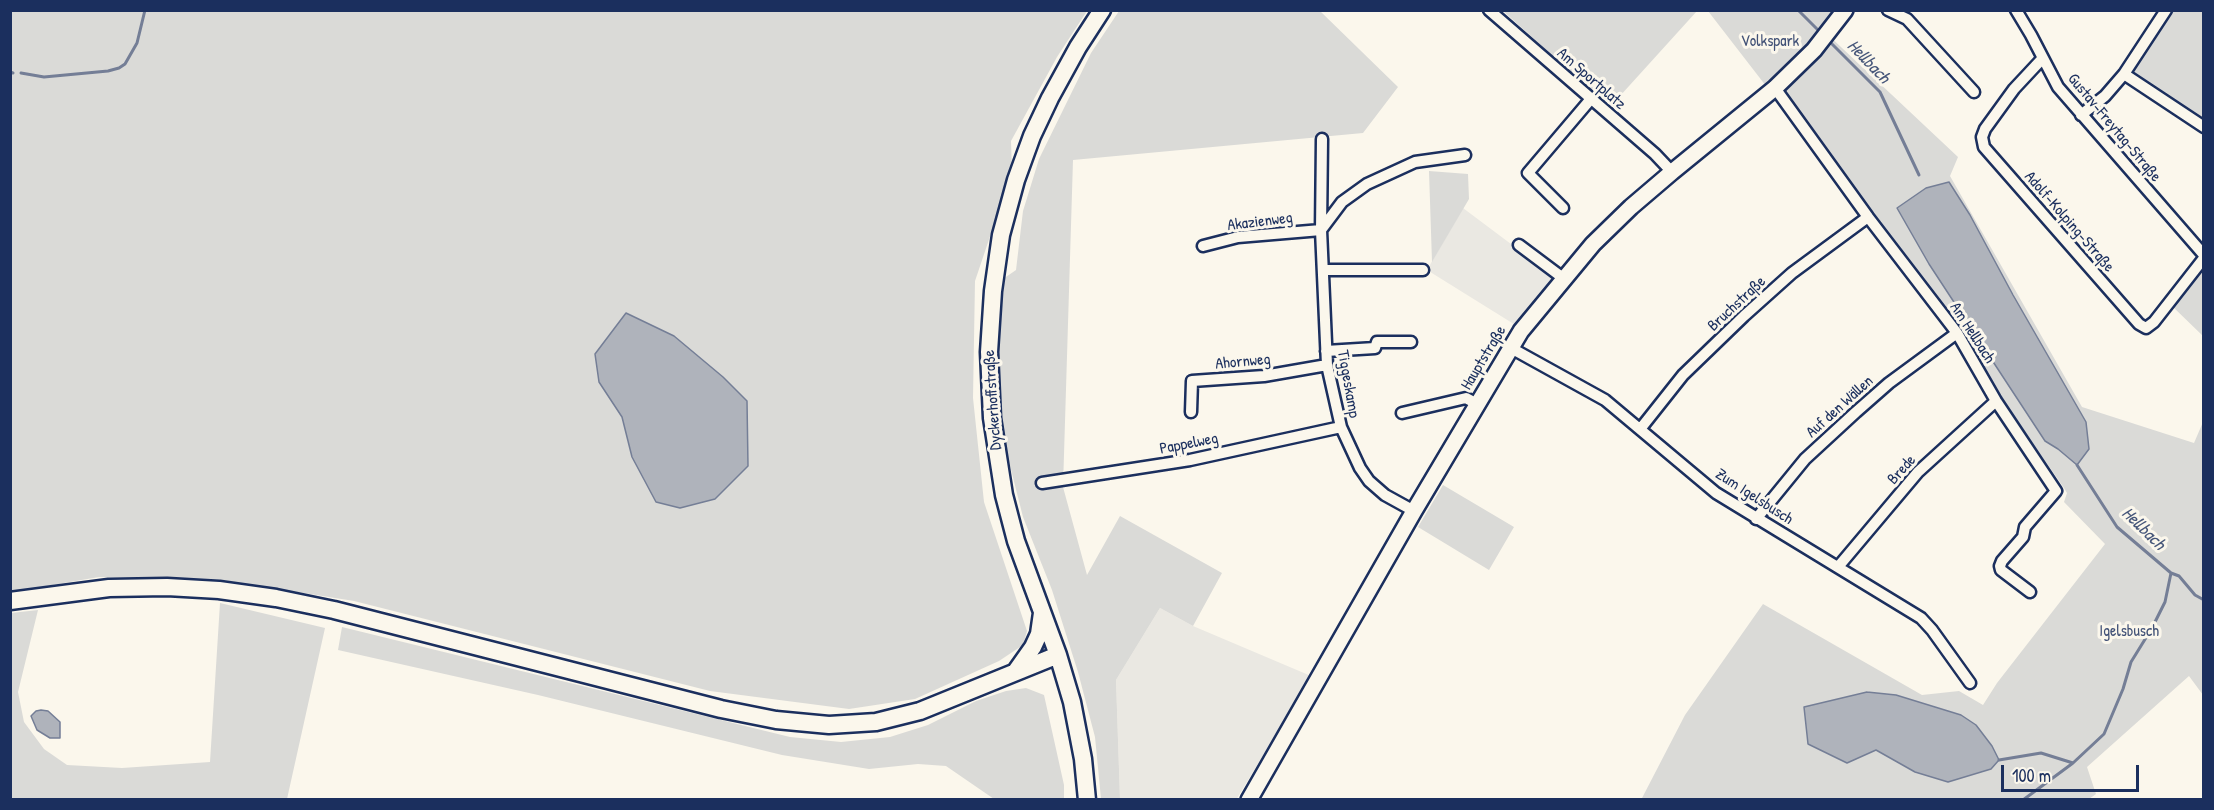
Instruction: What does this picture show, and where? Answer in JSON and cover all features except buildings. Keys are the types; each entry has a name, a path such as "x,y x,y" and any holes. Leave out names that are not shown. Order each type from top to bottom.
{"main road":[{"name":"Dyckerhoffstraße","path":"1087,800 1083,759 1072,702 1042,609 1016,541 997,459 992,418 989,352 993,291 1001,235 1016,180 1032,136 1050,98 1078,47 1102,10"},
{"path":"10,600 109,588 167,587 219,590 276,598 721,709 804,723 853,725 898,717 920,711 1016,670 1058,655"},
{"path":"1016,670 1040,634 1042,609"}],"street":[{"name":"Am Sportplatz","path":"1489,10 1590,100 1655,154 1672,172"},
{"name":"Hauptstraße","path":"1249,800 1414,511 1521,331 1563,278 1616,222 1672,172 1775,88 1814,50 1845,10"},
{"path":"1888,10 1907,19 1974,92"},
{"name":"Gustav-Freytag-Straße","path":"2016,10 2058,87 2204,257"},
{"path":"2081,115 2104,96 2124,74 2166,10"},
{"name":"Adolf-Kolping-Straße","path":"2042,59 2014,89 1985,129 1982,137 1984,147 2139,324 2146,328 2154,322 2204,257"},
{"path":"2124,74 2204,126"},
{"name":"Am Hellbach","path":"1775,88 1869,218 1957,333 1996,401 2056,491 2025,527 2023,537 2000,566 2001,570 2030,592"},
{"path":"1563,208 1528,173 1590,100"},
{"name":"Tiggeskamp","path":"1322,139 1321,230 1326,351 1341,427 1369,481 1385,495 1414,511"},
{"path":"1321,230 1342,202 1367,184 1415,162 1465,155"},
{"name":"Bruchstraße","path":"1641,428 1683,375 1744,316 1792,273 1869,218"},
{"name":"Akazienweg","path":"1203,246 1247,236 1321,230"},
{"path":"1519,245 1563,278"},
{"path":"1323,270 1423,270"},
{"name":"Auf den Wällen","path":"1756,519 1805,459 1889,383 1957,333"},
{"path":"1326,351 1375,348 1377,342 1411,342"},
{"name":"Zum Igelsbusch","path":"1511,348 1605,400 1716,493 1921,618 1970,683"},
{"name":"Ahornweg","path":"1191,412 1192,381 1264,376 1327,365"},
{"path":"1402,412 1466,398 1477,404"},
{"name":"Brede","path":"1838,567 1918,472 1996,401"},
{"name":"Pappelweg","path":"1042,483 1190,460 1341,427"}],"shaded area":[{"path":"1949,182 1970,215 2086,422 2089,449 2077,465 2045,441 1929,264 1897,208 1926,188"},
{"path":"1463,208 1555,277 1517,326 1427,270"},
{"path":"626,313 674,336 723,377 747,401 748,466 715,499 680,508 656,502 632,457 622,417 599,382 595,354"},
{"path":"1160,608 1193,626 1311,676 1236,800 1120,799 1116,680"},
{"path":"1867,692 1896,695 1961,715 1976,725 1992,746 1999,760 1991,769 1948,782 1915,772 1876,750 1847,763 1808,744 1804,707"},
{"path":"41,710 48,711 60,722 60,738 50,738 37,730 31,716"}],"green space":[{"path":"10,11 1087,11 1057,57 1011,141 1012,171 975,281 973,398 984,502 1027,631 1023,645 999,661 915,699 849,709 710,691 354,601 222,580 99,577 11,592","holes":["674,336 723,377 747,401 632,457 622,417"]},
{"path":"1119,11 1320,11 1398,87 1363,133 1073,160 1063,487 1087,575 1120,516 1222,573 1193,626 1160,608 1116,680 1120,799 1101,799 1095,737 1078,672 1052,590 1023,517 999,422 999,318 1003,279 1016,270 1023,211 1039,159 1091,53"},
{"path":"1503,11 1697,11 1610,107"},
{"path":"1708,11 1834,11 1825,32 1958,157 1950,176 2082,407 2194,443 2203,422 2203,695 2189,676 2087,767 2096,794 2089,799 1641,800 1685,715 1763,604 1922,695 1959,691 1983,705 1997,683 2105,544 2064,502 2067,493 2064,488 2000,396 1959,330 1877,222"},
{"path":"2172,11 2203,11 2203,122 2129,74"},
{"path":"1429,171 1468,174 1469,199 1432,262"},
{"path":"2203,266 2203,336 2173,307"},
{"path":"1443,485 1514,527 1489,570 1418,527"},
{"path":"220,603 325,628 287,799 11,799 11,613 38,610 18,692 24,722 44,749 67,765 122,768 210,762"},
{"path":"342,627 790,737 841,742 890,737 928,725 976,701 1006,691 1026,688 1044,695 1064,785 1064,799 994,799 946,766 918,764 869,769 782,755 538,695 338,650"}],"waterway":[{"path":"21,73 44,77 119,68 125,64 137,43 145,10"},
{"name":"Hellbach","path":"1798,10 1820,32"},
{"name":"Hellbach","path":"1827,39 1880,92 1919,175"},
{"name":"Hellbach","path":"2077,465 2117,527 2171,573 2179,576 2195,595 2204,600"},
{"path":"2023,800 2073,763 2104,734 2123,689 2131,662 2165,602 2171,573"},
{"path":"1999,760 2041,753 2073,763"}],"park label":[{"name":"Volkspark","path":"1770,42"},
{"name":"Igelsbusch","path":"2129,632"}]}
